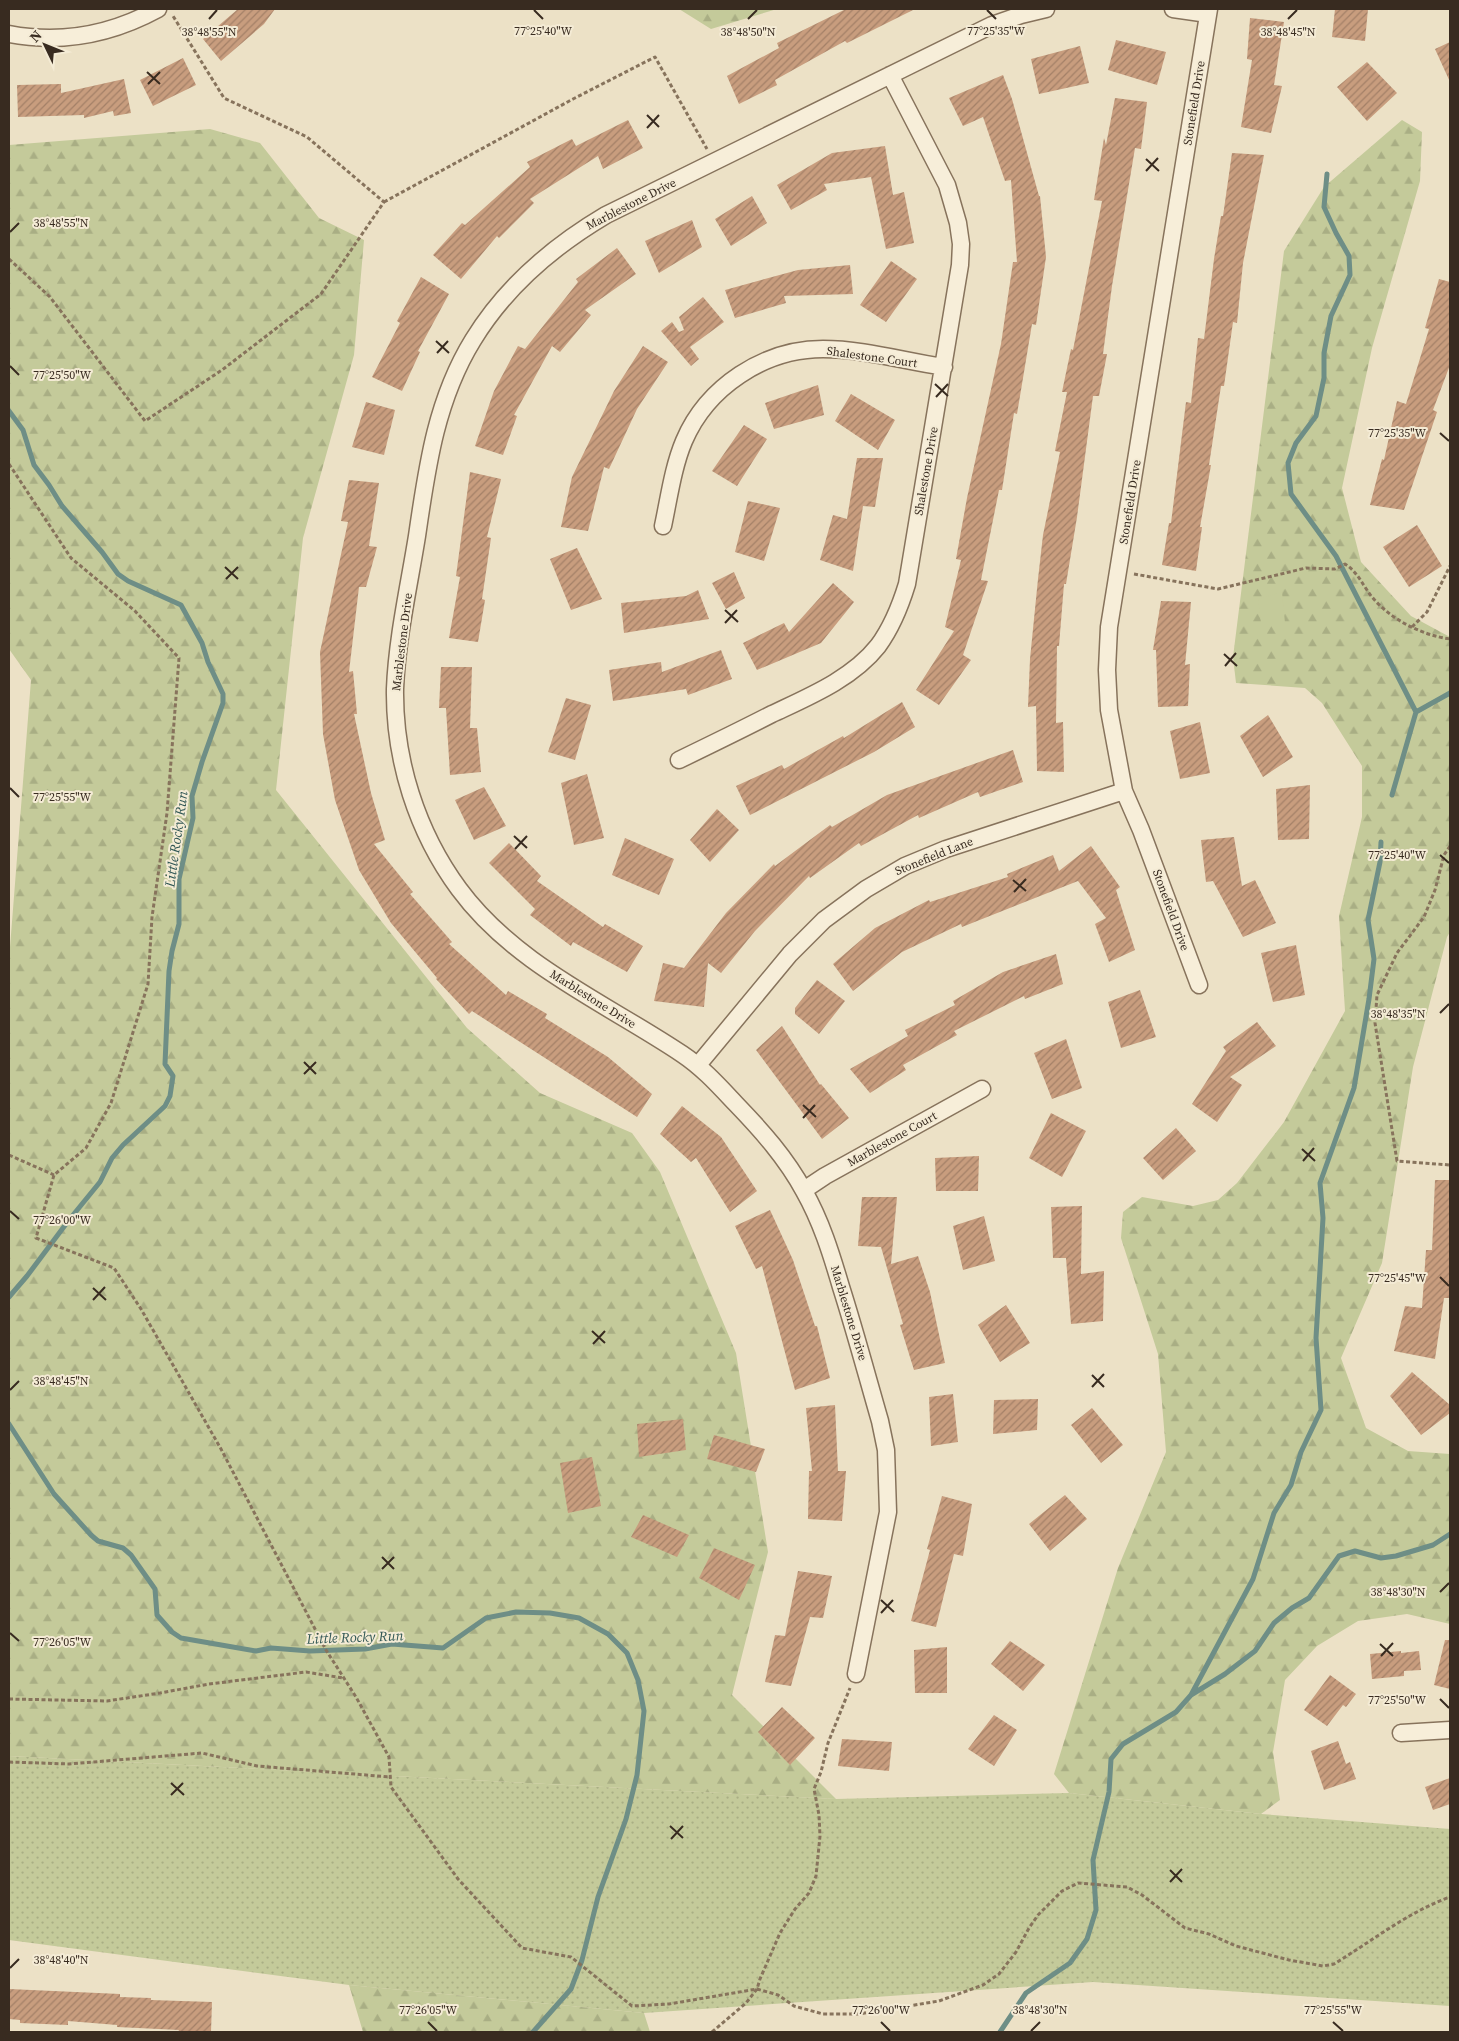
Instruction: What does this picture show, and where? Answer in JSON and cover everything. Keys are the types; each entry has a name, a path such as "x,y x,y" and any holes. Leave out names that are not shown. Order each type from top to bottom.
{"street":[{"path":"9,34 38,38 80,36 122,26 158,9"},
{"name":"Marblestone Drive","path":"856,1674 888,1512 886,1450 880,1421 824,1230 804,1190 763,1132 698,1065 523,953 507,941 480,915 459,889 439,858 422,826 401,760 396,723 398,653 430,452 446,395 459,366 474,340 510,290 549,252 577,232 606,215 992,25 1046,9"},
{"path":"1173,9 1208,12"},
{"name":"Stonefield Drive","path":"1199,985 1142,830 1124,791 1109,710 1107,670 1109,627 1208,12"},
{"name":"Shalestone Drive","path":"679,760 802,700 843,677 856,667 878,646 893,623 907,584 944,368 960,265 961,244 958,223 947,185 890,75"},
{"name":"Shalestone Court","path":"663,526 678,458 689,431 713,397 729,382 747,370 784,354 822,349 851,351 944,368"},
{"name":"Stonefield Lane","path":"698,1065 790,954 824,920 866,888 905,866 946,849 1124,791"},
{"name":"Marblestone Court","path":"804,1190 825,1176 982,1089"},
{"path":"1401,1733 1450,1730"}],"path":[{"path":"168,9 224,98 307,137 384,202"},
{"path":"9,258 50,297 145,421 222,370 321,294 384,202 573,99 655,57 714,161"},
{"path":"9,464 71,558 135,611 179,658 167,813 152,917 148,984 111,1103 86,1148 54,1175 36,1238 114,1268 141,1309 221,1449 305,1612 356,1697 389,1757 391,1787 458,1879 522,1948 571,1956 632,2006 670,2004 757,1989 778,1995 794,2006 823,2014 859,2014 939,2001 983,1985 999,1974 1016,1952 1038,1915 1062,1891 1078,1883 1127,1887 1142,1895 1185,1928 1210,1934 1236,1946 1280,1958 1323,1966 1334,1964 1398,1923 1436,1902 1450,1897"},
{"path":"1119,571 1218,589 1306,568 1335,569 1345,564 1353,569 1373,598 1390,613 1412,627 1433,636 1450,639"},
{"path":"1412,627 1427,612 1450,566"},
{"path":"1450,846 1444,856 1435,890 1424,917 1397,953 1377,995 1375,1023 1397,1160 1450,1165"},
{"path":"9,1155 54,1175"},
{"path":"9,1699 107,1701 209,1684 306,1672 343,1678"},
{"path":"712,2032 746,2003 757,1989 780,1933 808,1893 816,1876 820,1836 819,1815 814,1789 821,1772 828,1743 856,1674"},
{"path":"9,1762 69,1764 202,1753 257,1766 390,1777"}],"green space":[{"path":"679,9 777,9 711,29"},
{"path":"1402,120 1422,132 1420,181 1372,348 1342,488 1361,562 1411,616 1450,637 1450,932 1447,937 1413,1067 1382,1263 1341,1358 1366,1428 1408,1451 1450,1454 1450,1624 1407,1614 1358,1621 1317,1646 1285,1680 1273,1752 1280,1800 1261,1814 1069,1793 1054,1774 1118,1568 1166,1452 1158,1354 1121,1238 1123,1212 1142,1197 1193,1206 1218,1200 1237,1183 1284,1122 1345,1011 1339,916 1362,817 1362,766 1322,703 1305,688 1236,683 1233,657 1284,251 1324,187"},
{"path":"210,129 260,143 319,218 364,240 354,355 303,538 276,790 467,1028 540,1093 632,1133 660,1172 736,1353 768,1552 732,1695 836,1799 9,1756 9,960 31,680 9,649 9,145"},
{"path":"1282,592 1285,623 1261,623 1258,599"},
{"path":"9,1756 836,1799 1069,1793 1261,1814 1450,1829 1450,2006 1093,1982 644,2013 349,1985 9,1940"},
{"path":"349,1985 644,2013 650,2032 363,2032"}],"building":[{"path":"238,9 275,9 264,24 221,61 203,39"},
{"path":"846,9 915,9 847,43 845,41 775,80 777,85 739,104 727,76 779,48 777,43"},
{"path":"1335,9 1368,9 1365,41 1332,37"},
{"path":"1250,18 1284,22 1274,85 1282,86 1271,133 1241,127 1252,60 1247,59"},
{"path":"1116,40 1166,52 1157,85 1108,70"},
{"path":"1450,42 1450,82 1435,49"},
{"path":"1080,46 1089,83 1039,94 1031,59"},
{"path":"183,58 196,85 153,106 140,80"},
{"path":"1367,62 1397,93 1367,121 1337,87"},
{"path":"1003,75 1012,99 1040,196 1046,257 1036,325 1032,324 1017,414 1014,413 1002,490 999,490 981,580 988,581 963,655 971,660 939,705 916,690 954,631 945,627 961,560 956,559 967,498 1001,344 1013,262 1017,262 1011,180 1005,181 983,117 963,126 949,98"},
{"path":"124,79 131,113 114,116 113,111 84,118 84,115 18,117 17,85 61,84 61,93"},
{"path":"1115,98 1147,102 1141,149 1135,148 1112,286 1103,354 1107,354 1099,396 1093,396 1077,517 1066,584 1064,584 1059,646 1057,646 1056,723 1063,722 1064,772 1037,771 1036,706 1028,707 1030,659 1043,535 1060,452 1055,451 1067,392 1062,392 1071,349 1073,350 1102,201 1094,200 1104,138 1106,145"},
{"path":"628,120 643,148 603,169 598,156 530,199 534,203 499,238 497,236 461,279 433,255 462,223 465,225 530,167 527,162 572,139 576,146"},
{"path":"885,146 893,195 904,192 914,243 886,249 871,177 824,184 827,190 791,210 777,185 832,153"},
{"path":"1232,153 1264,155 1243,263 1237,323 1233,322 1224,386 1221,386 1209,465 1211,465 1200,527 1202,527 1196,571 1162,565 1169,523 1171,523 1186,402 1191,403 1198,338 1204,339 1214,259 1221,216 1223,216"},
{"path":"752,196 767,223 731,246 715,219"},
{"path":"692,220 702,247 659,273 645,241"},
{"path":"617,248 636,274 585,310 591,315 560,352 552,346 514,415 517,416 503,455 475,446 494,391 518,346 525,349 578,282 576,279"},
{"path":"891,261 917,279 886,322 860,305"},
{"path":"850,265 853,294 784,296 786,303 735,318 725,290 798,270"},
{"path":"421,277 449,294 418,351 420,352 402,391 372,377 400,323 397,321"},
{"path":"1439,279 1450,282 1450,365 1433,410 1437,412 1404,510 1370,505 1382,459 1384,460 1397,401 1406,404 1429,329 1425,328"},
{"path":"703,297 724,322 690,347 699,359 691,366 661,331 672,322 679,332 684,330 679,317"},
{"path":"643,346 668,362 637,409 609,469 604,467 588,531 561,527 572,477 614,391"},
{"path":"818,385 824,415 774,429 765,403"},
{"path":"851,394 895,420 878,450 835,421"},
{"path":"366,402 395,410 384,455 352,447"},
{"path":"744,425 767,439 737,486 712,471"},
{"path":"857,458 883,458 875,507 863,506 853,571 820,560 833,515 847,519"},
{"path":"470,472 501,479 487,537 491,538 482,599 485,600 478,642 449,638 460,577 456,576"},
{"path":"349,480 379,483 369,546 377,547 366,587 359,587 349,672 353,671 357,714 354,714 371,793 385,840 374,844 413,892 410,894 452,942 449,944 506,995 508,991 547,1014 545,1018 608,1057 652,1094 637,1117 472,1011 469,1014 436,979 391,923 359,870 335,800 323,734 320,652 348,522 341,521"},
{"path":"748,501 780,508 764,561 735,552"},
{"path":"1417,525 1442,566 1409,587 1383,547"},
{"path":"577,548 602,599 571,610 550,559"},
{"path":"734,572 745,598 726,609 712,583"},
{"path":"833,583 854,602 821,643 757,670 743,643 784,623 789,632"},
{"path":"698,590 709,619 624,633 621,603 686,596"},
{"path":"1161,601 1191,602 1185,665 1190,664 1188,706 1158,707 1156,650 1153,650"},
{"path":"721,650 732,679 688,695 686,689 613,701 609,670 661,662 662,672"},
{"path":"441,667 472,667 470,728 477,728 481,772 450,775 446,708 439,708"},
{"path":"566,698 591,705 575,760 548,752"},
{"path":"902,702 915,727 874,752 750,815 736,786 782,765 784,769 843,736 844,738"},
{"path":"1268,715 1293,757 1263,777 1240,736"},
{"path":"1200,722 1210,773 1180,779 1170,731"},
{"path":"1013,750 1023,782 980,797 978,792 919,818 918,815 861,846 859,843 810,878 809,876 755,931 721,973 708,963 704,1007 654,1001 663,963 684,968 726,913 774,864 775,866 830,825 832,827 887,795"},
{"path":"587,774 604,838 574,845 561,783"},
{"path":"1310,785 1309,839 1278,840 1276,789"},
{"path":"484,787 506,826 474,840 455,800"},
{"path":"717,809 739,830 710,862 690,840"},
{"path":"1234,837 1242,886 1255,880 1276,923 1243,937 1213,881 1206,882 1201,840"},
{"path":"625,838 674,859 659,895 612,875"},
{"path":"509,843 541,876 537,881 603,927 605,924 643,946 627,972 573,942 571,946 530,915 535,909 489,863"},
{"path":"1091,846 1120,887 1116,890 1135,950 1109,962 1095,924 1106,918 1078,881 962,927 961,924 902,952 853,991 833,964 875,928 929,900 930,902 1008,877 1007,874 1053,855 1059,871"},
{"path":"1296,945 1305,995 1273,1002 1261,953"},
{"path":"1056,954 1063,984 1025,999 1024,996 954,1031 957,1035 903,1065 906,1070 870,1093 850,1069 908,1036 905,1030 955,1005 953,1001 1003,972"},
{"path":"817,980 845,1001 819,1034 795,1014 795,1008"},
{"path":"1140,990 1156,1037 1121,1048 1108,1002"},
{"path":"1257,1022 1276,1046 1230,1077 1242,1085 1217,1122 1192,1104 1226,1051 1223,1047"},
{"path":"782,1026 820,1085 849,1118 822,1139 756,1050"},
{"path":"1066,1039 1082,1088 1052,1099 1034,1053"},
{"path":"682,1106 721,1137 757,1191 730,1212 696,1158 691,1162 660,1134"},
{"path":"1051,1113 1086,1131 1062,1177 1029,1158"},
{"path":"1176,1128 1196,1151 1163,1180 1143,1158"},
{"path":"979,1156 978,1191 936,1191 935,1158"},
{"path":"1435,1180 1450,1180 1450,1298 1444,1298 1435,1359 1394,1351 1405,1306 1422,1308 1426,1250 1432,1250"},
{"path":"862,1197 897,1197 891,1264 918,1256 930,1292 945,1363 914,1370 900,1325 903,1324 881,1247 858,1246"},
{"path":"1082,1206 1081,1274 1104,1271 1103,1321 1071,1324 1066,1258 1053,1258 1051,1207"},
{"path":"770,1210 793,1260 815,1326 817,1326 830,1378 795,1390 762,1266 756,1269 735,1226"},
{"path":"984,1216 995,1261 963,1270 953,1226"},
{"path":"1006,1305 1030,1343 1000,1362 978,1325"},
{"path":"1412,1372 1450,1405 1450,1413 1421,1435 1390,1396"},
{"path":"953,1394 958,1442 931,1446 929,1397"},
{"path":"1038,1399 1037,1430 993,1434 994,1400"},
{"path":"835,1405 838,1471 846,1471 842,1521 808,1519 809,1471 812,1471 806,1408"},
{"path":"1092,1408 1123,1445 1101,1463 1071,1425"},
{"path":"683,1419 686,1450 639,1457 637,1424"},
{"path":"714,1435 765,1449 756,1472 707,1459"},
{"path":"592,1457 601,1506 568,1513 560,1463"},
{"path":"1065,1495 1087,1519 1050,1551 1029,1524"},
{"path":"942,1496 972,1504 963,1556 954,1554 936,1627 911,1621 930,1550 927,1549"},
{"path":"643,1515 689,1535 677,1557 631,1537"},
{"path":"714,1548 755,1565 739,1600 699,1578"},
{"path":"798,1571 832,1576 823,1618 810,1617 791,1686 765,1682 775,1635 785,1636"},
{"path":"1445,1640 1450,1640 1450,1689 1434,1685"},
{"path":"1010,1641 1045,1665 1023,1691 991,1664"},
{"path":"947,1647 947,1693 915,1693 914,1650"},
{"path":"1401,1651 1401,1653 1419,1651 1421,1670 1404,1671 1404,1676 1372,1679 1370,1654"},
{"path":"1330,1675 1356,1694 1346,1707 1343,1705 1327,1726 1304,1710"},
{"path":"782,1707 815,1738 790,1765 758,1732"},
{"path":"994,1715 1017,1730 994,1766 968,1749"},
{"path":"842,1739 892,1742 889,1771 838,1766"},
{"path":"1338,1741 1346,1764 1350,1762 1356,1779 1324,1790 1311,1751"},
{"path":"1450,1778 1450,1804 1433,1810 1425,1787"},
{"path":"9,1989 120,1994 120,1997 151,1998 151,2000 212,2002 211,2032 178,2032 179,2030 117,2027 117,2025 68,2021 68,2025 20,2023 20,2020 9,2019"}],"waterway":[{"path":"1327,174 1324,207 1349,256 1350,275 1331,316 1324,353 1324,378 1316,416 1296,443 1288,463 1291,494 1336,556 1416,712 1392,795"},
{"name":"Little Rocky Run","path":"9,411 23,430 34,465 62,506 102,552 118,574 128,581 181,605 202,643 208,662 223,694 223,703 192,796 193,818 179,879 179,924 169,971 165,1064 173,1076 170,1096 165,1106 123,1145 112,1158 100,1182 9,1297"},
{"path":"1416,712 1450,693"},
{"path":"1000,2032 1026,1993 1070,1963 1087,1939 1096,1910 1093,1860 1109,1792 1111,1759 1123,1744 1176,1712 1191,1695 1253,1579 1274,1513 1291,1485 1301,1452 1321,1410 1316,1338 1323,1218 1320,1183 1354,1088 1374,959 1368,920 1380,862 1381,842"},
{"name":"Little Rocky Run","path":"9,1424 54,1494 91,1535 98,1541 123,1548 131,1555 155,1589 157,1615 172,1632 181,1638 256,1651 271,1648 310,1651 365,1649 392,1644 443,1648 486,1618 516,1612 550,1613 579,1618 608,1634 627,1653 638,1680 644,1711 637,1775 626,1819 598,1897 582,1960 571,1989 533,2032"},
{"path":"1191,1695 1225,1674 1255,1651 1274,1623 1292,1608 1309,1598 1339,1556 1355,1551 1381,1558 1396,1556 1433,1545 1450,1534"}]}
